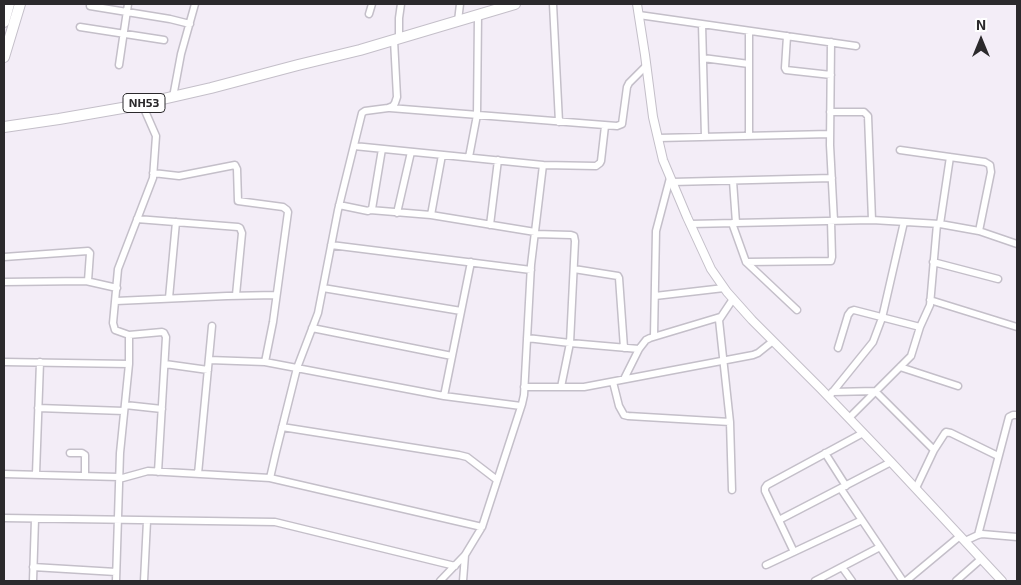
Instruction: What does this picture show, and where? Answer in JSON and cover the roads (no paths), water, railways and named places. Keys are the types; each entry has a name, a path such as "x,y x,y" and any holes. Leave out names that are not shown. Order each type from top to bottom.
{"main road":[{"path":"4,56 9,4"},
{"path":"7,18 20,4"},
{"name":"NH53","path":"4,127 142,104 211,88 360,50 515,4"}],"street":[{"path":"119,65 128,4"},
{"path":"173,97 181,54 196,4"},
{"path":"369,14 372,4"},
{"path":"388,108 396,102 397,39 401,4"},
{"path":"458,21 460,4"},
{"path":"553,4 560,122"},
{"path":"637,4 653,117 663,160 711,269 733,299 773,341 830,395 849,418 1002,581"},
{"path":"90,6 190,24"},
{"path":"469,158 477,115 478,15"},
{"path":"639,16 856,46"},
{"path":"702,24 705,137"},
{"path":"80,28 164,40"},
{"path":"749,31 749,136"},
{"path":"787,36 786,70 831,75"},
{"path":"746,262 831,261 833,220 830,134 831,42"},
{"path":"703,58 749,64"},
{"path":"270,478 298,368 318,313 339,205 362,113 388,108 617,126 622,124 627,87 646,66"},
{"path":"142,104 156,136 153,178 118,270 114,326 129,335 162,332 166,337 158,472"},
{"path":"830,112 864,112 868,116 872,220"},
{"path":"354,146 543,165 596,166 601,161 605,126"},
{"path":"658,138 830,134"},
{"path":"370,210 372,209 382,149"},
{"path":"900,150 985,162 988,164 991,168 979,231"},
{"path":"397,213 411,152"},
{"path":"431,215 442,155"},
{"path":"849,418 913,353 930,300 938,224 950,157"},
{"path":"490,225 498,160"},
{"path":"153,173 179,176 235,165 237,169 238,201 286,208 288,212 265,362"},
{"path":"440,581 465,555 482,527 521,406 524,387 531,270 543,165"},
{"path":"671,180 733,181 832,178"},
{"path":"654,336 656,231 671,180"},
{"path":"733,181 734,223 746,262 798,310"},
{"path":"339,205 397,213 431,215 535,233 574,236 576,241 570,343 561,387"},
{"path":"138,219 240,228 242,233 236,295"},
{"path":"690,224 833,220 938,224 979,231 1017,244"},
{"path":"169,298 176,222"},
{"path":"830,395 871,347 882,318 904,222"},
{"path":"331,245 531,270"},
{"path":"4,257 88,251 90,253 88,281"},
{"path":"444,396 471,262"},
{"path":"933,262 998,279"},
{"path":"574,269 618,276 624,348"},
{"path":"4,282 88,281 117,288"},
{"path":"323,288 461,311"},
{"path":"655,296 724,288"},
{"path":"116,301 276,294"},
{"path":"732,490 730,422 719,323 720,317 733,299"},
{"path":"930,300 1017,327"},
{"path":"838,348 848,314 854,310 920,327"},
{"path":"624,379 639,349 646,340 720,317"},
{"path":"198,474 212,326"},
{"path":"312,328 452,356"},
{"path":"116,581 120,453 129,364 129,335"},
{"path":"527,338 639,349"},
{"path":"524,387 584,387 613,382 756,354 773,341"},
{"path":"209,360 265,362 444,396 521,406"},
{"path":"4,362 129,364"},
{"path":"36,474 40,362"},
{"path":"165,364 208,370"},
{"path":"900,368 958,386"},
{"path":"613,382 619,406 624,415 730,422"},
{"path":"830,395 876,391 934,450"},
{"path":"38,408 162,409"},
{"path":"978,535 1009,417 1013,414 1017,415"},
{"path":"282,428 459,455 467,457 497,480"},
{"path":"916,488 944,433 949,432 998,456"},
{"path":"794,552 765,488 767,485 863,433"},
{"path":"70,453 82,453 85,455 85,476"},
{"path":"825,453 862,520 905,581 962,539 982,534 1017,537"},
{"path":"779,520 891,462"},
{"path":"4,474 119,478 146,471 270,478 482,527"},
{"path":"4,518 275,522 455,566"},
{"path":"33,581 35,519"},
{"path":"766,565 862,520"},
{"path":"144,581 147,521"},
{"path":"815,581 880,547"},
{"path":"463,581 465,555"},
{"path":"956,581 981,559"},
{"path":"33,567 116,572"},
{"path":"842,567 852,581"}]}
